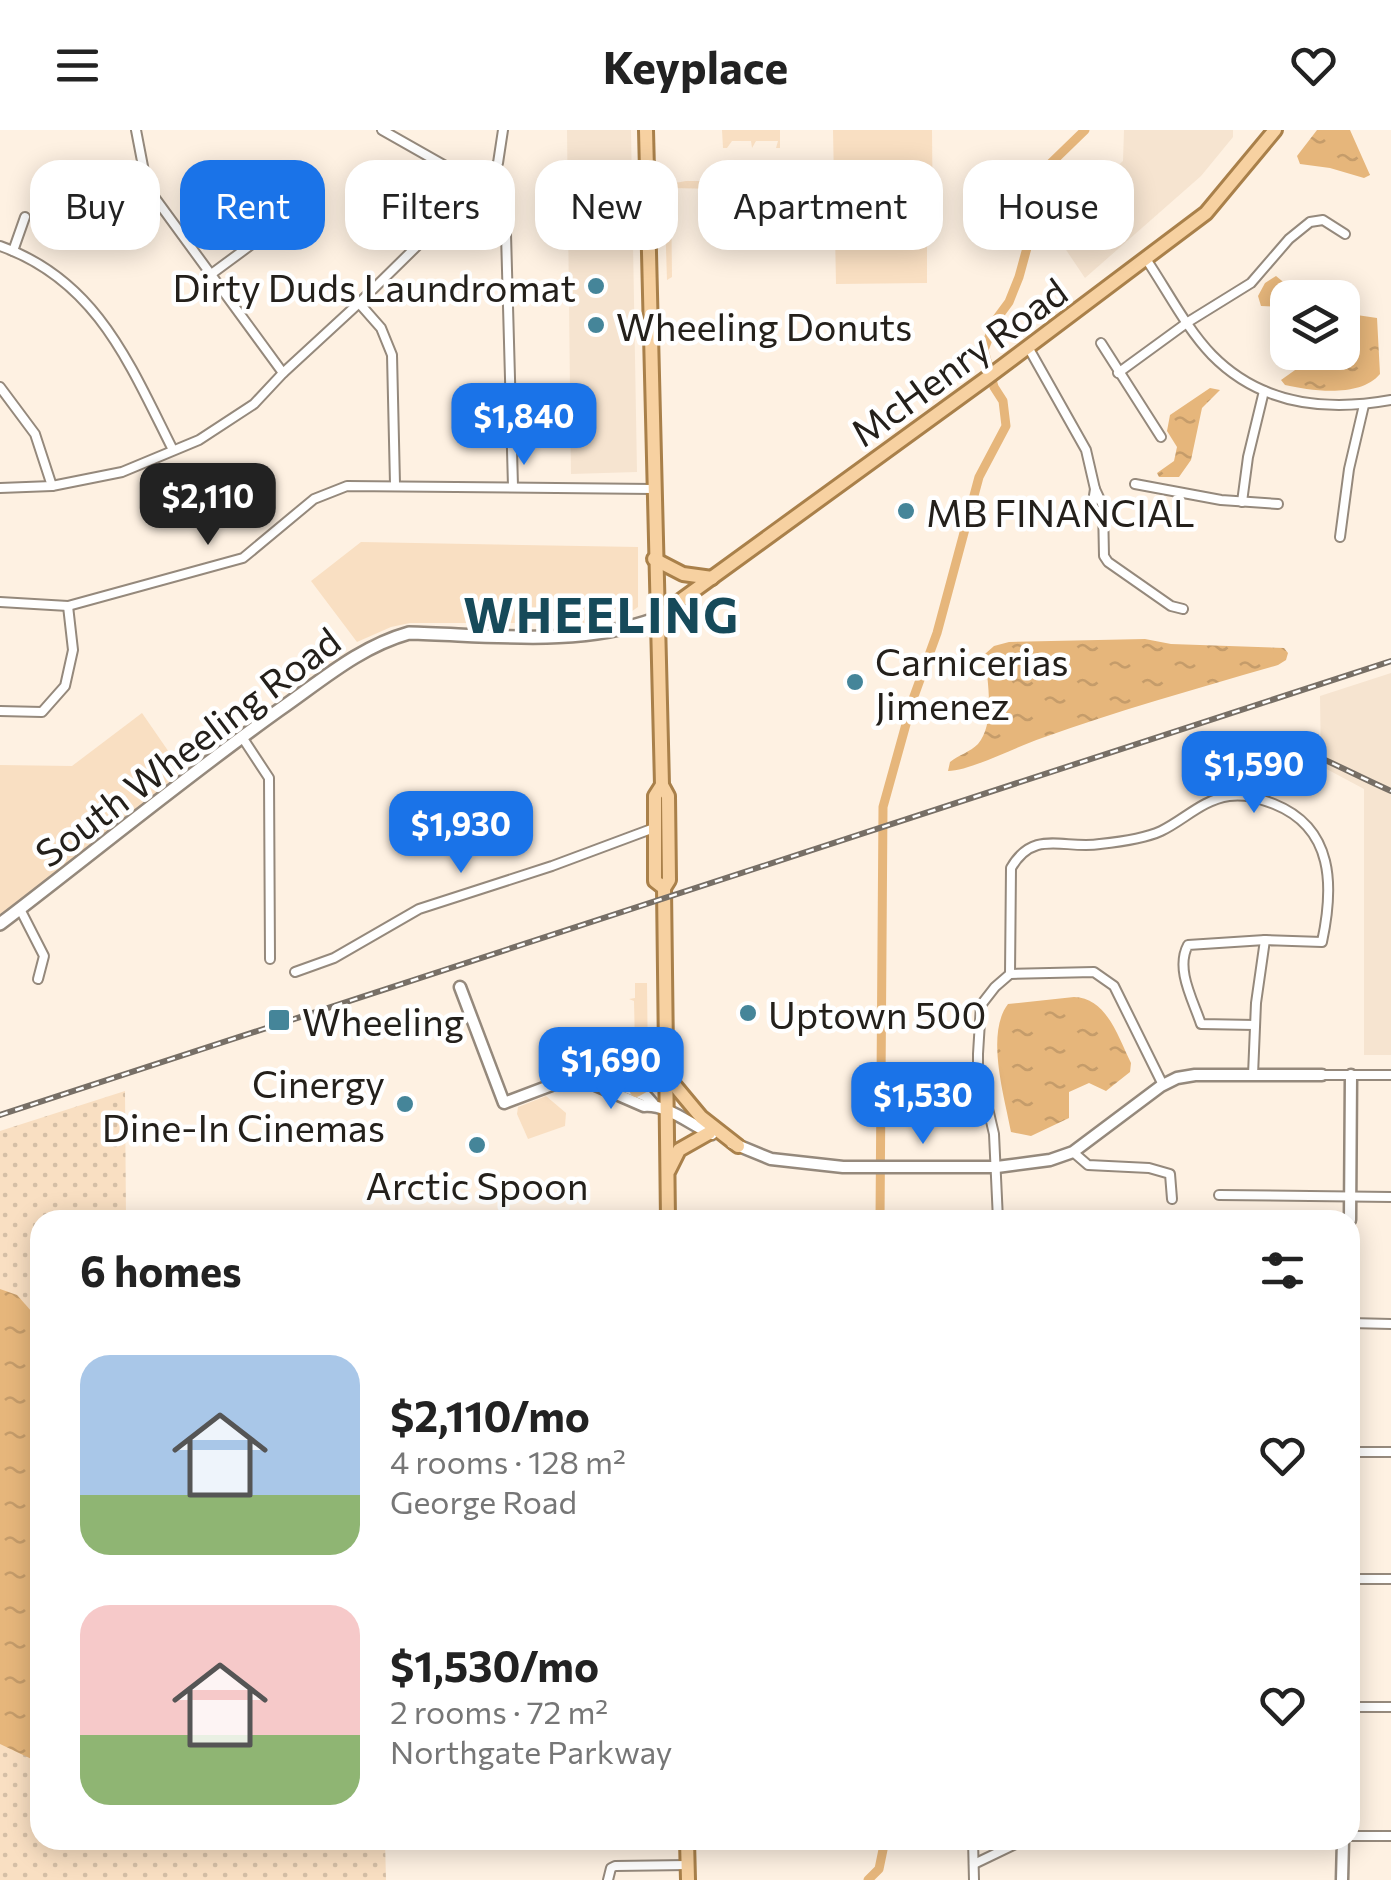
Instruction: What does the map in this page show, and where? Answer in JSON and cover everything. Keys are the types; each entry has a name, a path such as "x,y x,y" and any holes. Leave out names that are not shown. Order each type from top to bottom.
{"main road":[{"path":"646,130 655,619 662,785 668,796 669,880 664,888 667,1210"},
{"name":"McHenry Road","path":"655,619 1005,365 1206,213 1275,130"},
{"path":"654,559 684,574 712,578"},
{"name":"South Wheeling Road","path":"0,924 242,736 384,640 410,633 572,637 626,630 655,619"},
{"path":"662,785 655,796 655,881 664,888"},
{"path":"636,1091 666,1068"},
{"path":"666,1068 701,1117 738,1146"},
{"path":"668,1172 680,1150 709,1133"}],"street":[{"path":"136,130 147,187 282,373"},
{"path":"382,130 435,160"},
{"path":"498,160 502,130"},
{"path":"14,251 25,216"},
{"path":"1118,373 1188,322 1251,283 1289,239 1310,222 1322,220 1345,234"},
{"path":"0,246 60,275 106,326 136,375 173,450"},
{"path":"210,275 244,250"},
{"path":"0,488 52,486 122,472 199,440 254,404 413,250"},
{"path":"506,250 513,486"},
{"path":"1146,259 1209,352 1234,375 1264,391 1333,408 1391,400"},
{"path":"359,304 381,328 392,355 395,484"},
{"path":"1101,343 1161,438"},
{"path":"1028,347 1086,450 1103,506 1104,554 1108,562 1182,610"},
{"path":"0,386 35,434 52,486"},
{"path":"1242,502 1264,391"},
{"path":"1340,537 1349,470 1364,405"},
{"path":"1135,484 1242,502 1278,504"},
{"path":"0,602 68,606 243,558 314,499 348,486 653,489"},
{"path":"1092,508 1095,489"},
{"path":"0,710 42,712 64,686 72,650 68,606"},
{"path":"242,736 270,778 270,959"},
{"path":"1010,974 1011,868 1018,854 1042,842 1097,845 1160,831 1188,811 1226,796 1252,795 1290,810 1312,830 1328,875 1328,916 1322,942 1265,940 1188,945 1183,954 1182,968 1201,1024 1255,1026"},
{"path":"295,972 334,958 419,909 654,828"},
{"path":"20,909 44,956 38,980"},
{"path":"1253,1075 1265,940"},
{"path":"998,1210 994,1134 978,1086 978,1054 981,1005 1010,974 1094,972 1114,986 1162,1085"},
{"path":"460,988 504,1104 573,1077 595,1074 646,1096 652,1104 709,1133 771,1159 861,1166 998,1167 1050,1160 1073,1152 1177,1078 1391,1075"},
{"path":"1350,1210 1351,1075"},
{"path":"588,1077 591,1082 644,1106 652,1104"},
{"path":"1073,1152 1088,1165 1149,1168 1170,1174 1172,1199"},
{"path":"1219,1195 1391,1197"},
{"path":"1360,1323 1391,1324"},
{"path":"1360,1452 1391,1452"},
{"path":"1360,1578 1391,1579"},
{"path":"1360,1706 1391,1707"},
{"path":"1360,1836 1391,1836"},
{"path":"973,1850 974,1880"},
{"path":"974,1864 1003,1850"},
{"path":"1342,1880 1343,1850"},
{"path":"608,1880 610,1868 616,1866 688,1873"}],"shaded area":[{"path":"567,130 631,130 632,160 567,160"},
{"path":"722,130 780,130 780,148 776,148 778,141 756,141 752,148 751,141 732,141 723,148"},
{"path":"833,130 932,130 932,160 834,160"},
{"path":"1124,130 1233,130 1233,137 1201,176 1134,235 1134,160 1123,160"},
{"path":"698,181 698,189 678,188 678,182"},
{"path":"568,250 633,250 637,472 571,474"},
{"path":"666,250 672,250 672,277 667,280"},
{"path":"835,250 927,250 927,283 836,284"},
{"path":"1066,250 1117,250 1085,278"},
{"path":"361,542 638,547 638,607 625,616 599,623 410,623 357,642 311,581"},
{"path":"1391,673 1391,1055 1364,1055 1364,789 1321,766 1320,696"},
{"path":"142,713 182,771 128,818 0,916 0,765 72,766"},
{"path":"635,983 647,983 648,1072 628,1073 627,1048 635,1046 634,1001 629,999 635,998"},
{"path":"125,1091 126,1210 30,1210 30,1850 385,1850 386,1880 0,1880 0,1131"},
{"path":"546,1096 566,1113 565,1126 528,1139 517,1114 518,1107"}],"water":[{"path":"1317,130 1350,130 1370,175 1364,178 1300,164 1297,156"},
{"path":"1276,276 1281,280 1270,280 1270,306 1261,306 1258,296 1265,283"},
{"path":"1360,315 1377,318 1380,374 1371,382 1348,390 1322,390 1285,385 1281,380 1295,370 1360,370"},
{"path":"1210,388 1220,390 1202,408 1191,460 1179,477 1159,477 1157,473 1174,461 1177,447 1167,431 1170,415"},
{"path":"1145,639 1171,644 1284,648 1288,653 1278,665 1101,718 981,763 948,771 950,762 975,747 984,735 989,701 985,654 994,646 1009,642"},
{"path":"1074,997 1103,1011 1131,1063 1130,1072 1106,1091 1089,1083 1069,1092 1069,1118 1031,1136 1011,1132 997,1049 1001,1017 1008,1004"},
{"path":"0,1289 17,1295 30,1310 30,1758 0,1744"}],"waterway":[{"path":"880,1210 883,807 913,699 937,633 979,477 1006,426 1003,401 994,387 984,350 1019,277 1050,164 1085,130"},
{"path":"868,1880 879,1869 883,1850"}],"railway":[{"path":"0,1115 1391,661"},
{"path":"1193,737 1248,736 1272,741 1319,757 1391,791"}],"place":[{"name":"Dirty Duds Laundromat","path":"596,286"},
{"name":"Wheeling Donuts","path":"596,325"},
{"name":"MB FINANCIAL","path":"906,511"},
{"name":"Carnicerias Jimenez","path":"855,682"},
{"name":"Uptown 500","path":"748,1013"},
{"name":"Wheeling","path":"279,1020"},
{"name":"Cinergy Dine-In Cinemas","path":"405,1104"},
{"name":"Arctic Spoon","path":"477,1145"}],"district":[{"name":"WHEELING","path":"602,613"}]}
